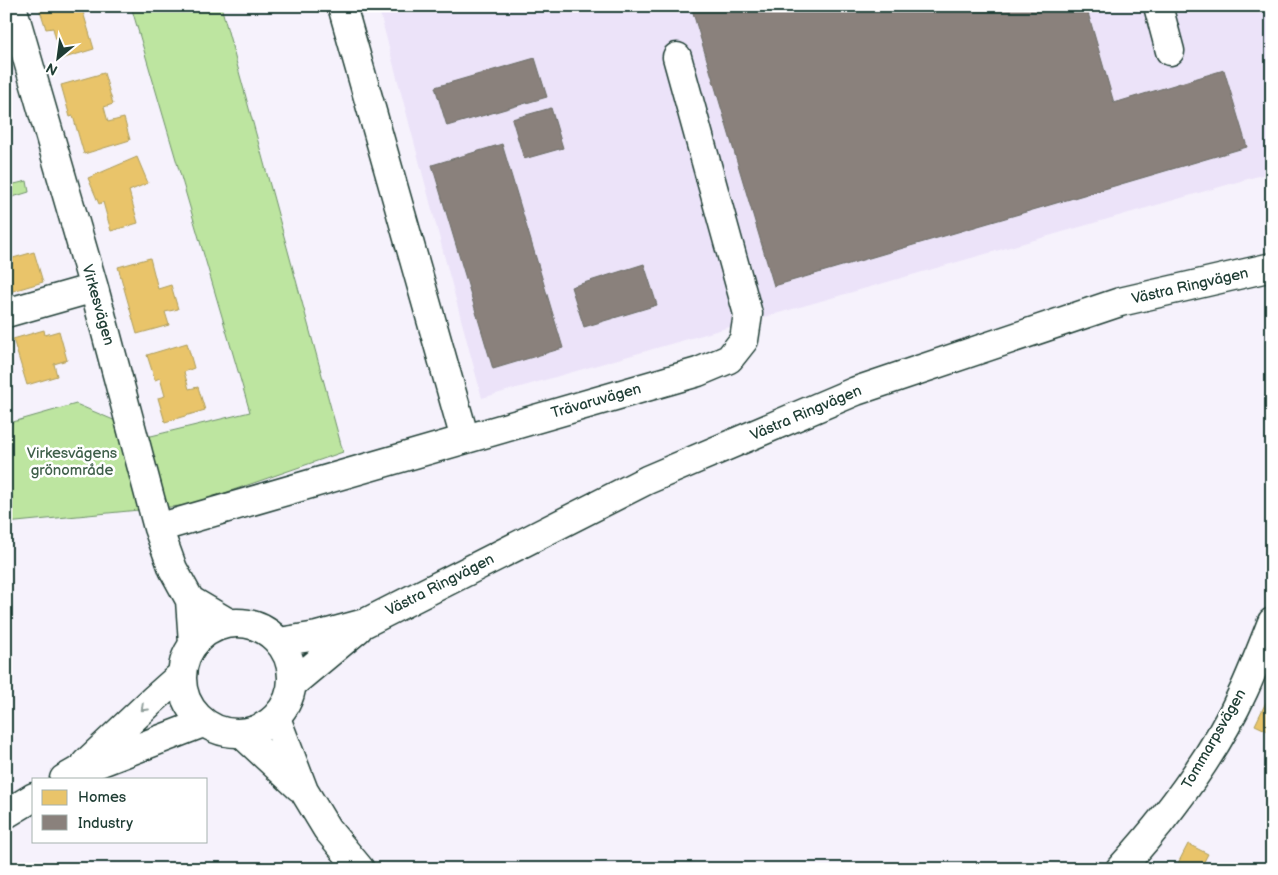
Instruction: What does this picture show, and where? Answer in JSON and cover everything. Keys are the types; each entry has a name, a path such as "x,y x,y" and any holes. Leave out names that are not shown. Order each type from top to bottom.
{"main road":[{"name":"Virkesvägen","path":"12,6 16,56 94,288 158,528 173,569 190,600 193,643"},
{"path":"342,6 465,440"},
{"path":"1158,6 1170,51"},
{"name":"Trävaruvägen","path":"158,528 698,372 729,359 744,340 748,314 676,57"},
{"name":"Västra Ringvägen","path":"279,642 317,636 365,623 647,480 856,391 1120,302 1272,267"},
{"path":"6,313 94,288"},
{"path":"190,600 229,623"},
{"name":"Tommarpsvägen","path":"1120,869 1166,816 1203,765 1244,690 1272,622"},
{"name":"Västra Ringvägen","path":"229,623 247,623 264,630 279,642 292,669 292,684 287,702 276,718 260,729 242,734 228,733 215,730 203,723 191,710 183,694 181,675 184,658 193,643 209,630 229,623"},
{"name":"Västra Ringvägen","path":"292,684 365,623"},
{"path":"71,775 181,675"},
{"path":"276,718 304,791 327,829 360,869"},
{"path":"71,775 203,723"},
{"path":"242,734 304,791"},
{"path":"6,814 32,798"}],"shaded area":[{"path":"378,6 1269,6 1272,57 1272,172 482,398"}],"green space":[{"name":"Virkesvägens grönområde","path":"131,6 221,6 343,452 190,505 6,523 6,424 76,404 151,436 250,412"},
{"path":"27,181 29,192 6,199 6,186"}],"building: Homes":[{"path":"101,6 83,12 94,49 61,59 53,28 46,29 39,7"},
{"path":"104,73 113,104 104,107 108,122 124,118 130,140 84,154 73,116 70,117 61,85"},
{"path":"137,157 148,183 129,191 138,223 111,231 103,202 99,204 88,178"},
{"path":"34,252 43,282 6,293 6,260"},
{"path":"150,258 158,289 171,285 178,309 165,312 169,325 137,334 118,267"},
{"path":"44,330 45,335 59,331 67,360 54,364 57,376 27,385 13,339"},
{"path":"187,343 194,368 184,372 189,389 198,387 205,410 165,422 158,398 165,396 160,378 155,380 147,355"},
{"path":"1272,690 1272,733 1255,725"},
{"path":"1188,844 1208,854 1200,869 1175,869"}],"building: Industry":[{"path":"691,6 1086,6 1114,103 1224,70 1247,147 774,286"},
{"path":"535,58 547,97 447,126 435,87"},
{"path":"551,108 563,148 524,159 512,119"},
{"path":"502,144 563,348 493,369 432,165"},
{"path":"644,264 657,305 584,327 571,287"}]}
